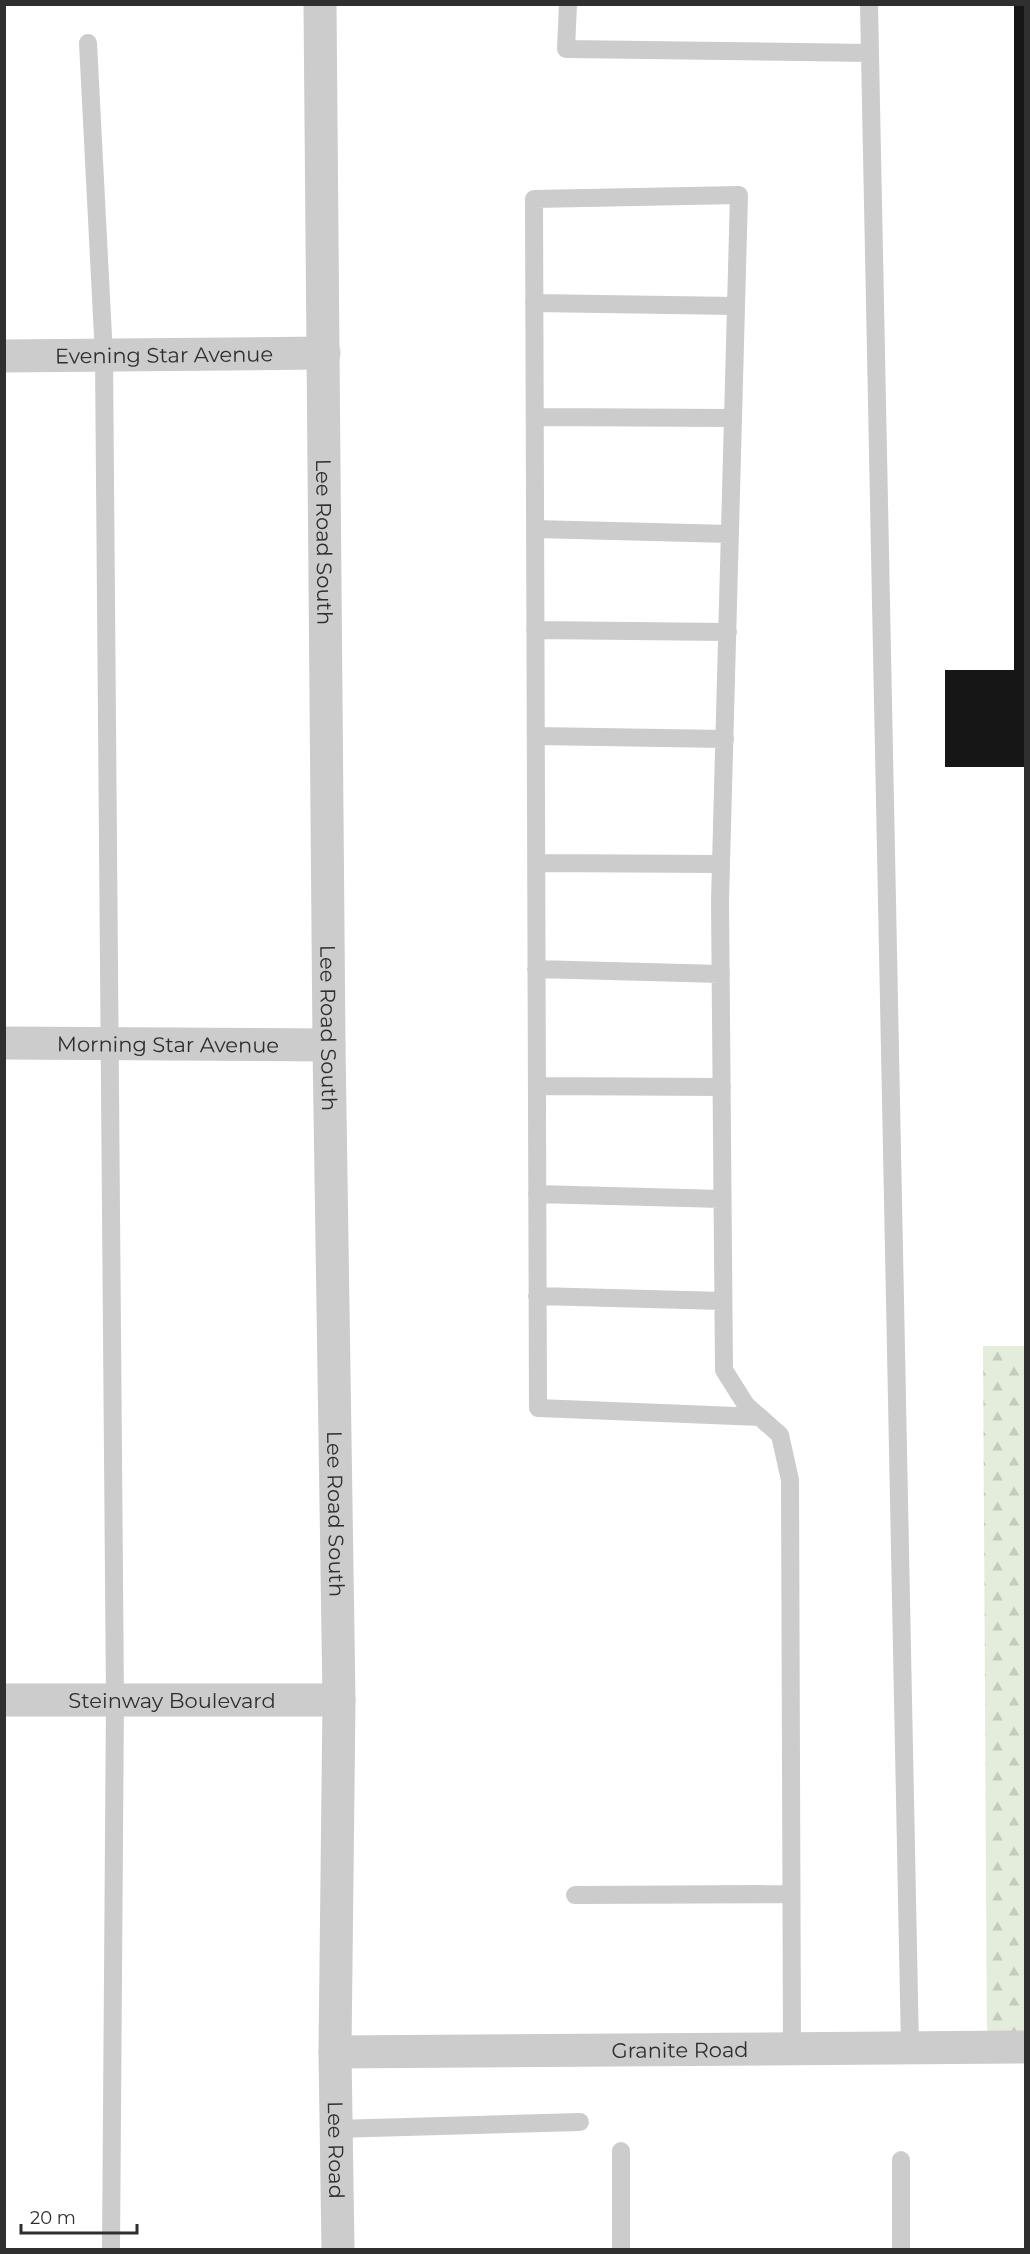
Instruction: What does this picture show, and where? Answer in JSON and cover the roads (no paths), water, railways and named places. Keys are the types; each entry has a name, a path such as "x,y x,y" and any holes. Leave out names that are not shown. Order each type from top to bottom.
{"street":[{"name":"Lee Road South","path":"320,4 329,1045 339,1700 334,2052"},
{"name":"Evening Star Avenue","path":"4,356 324,353"},
{"name":"Morning Star Avenue","path":"4,1043 329,1045"},
{"name":"Steinway Boulevard","path":"4,1700 339,1700"},
{"name":"Granite Road","path":"334,2052 1026,2047"},
{"name":"Lee Road","path":"334,2052 338,2250"}],"lane":[{"path":"568,4 567,49 870,53"},
{"path":"869,4 910,2048"},
{"path":"88,43 104,356 115,1700 111,2250"},
{"path":"760,1417 538,1408 534,199 739,195 721,864 724,1370 746,1405 760,1417 780,1435 790,1480 792,2048"},
{"path":"534,303 736,306"},
{"path":"535,417 733,418"},
{"path":"535,529 730,534"},
{"path":"536,630 728,632"},
{"path":"536,736 725,739"},
{"path":"536,862 721,864"},
{"path":"536,969 721,974"},
{"path":"537,1086 722,1087"},
{"path":"537,1194 722,1199"},
{"path":"537,1296 723,1301"},
{"path":"575,1895 791,1894"},
{"path":"336,2129 580,2122"},
{"path":"621,2151 621,2250"},
{"path":"901,2160 901,2250"}]}
